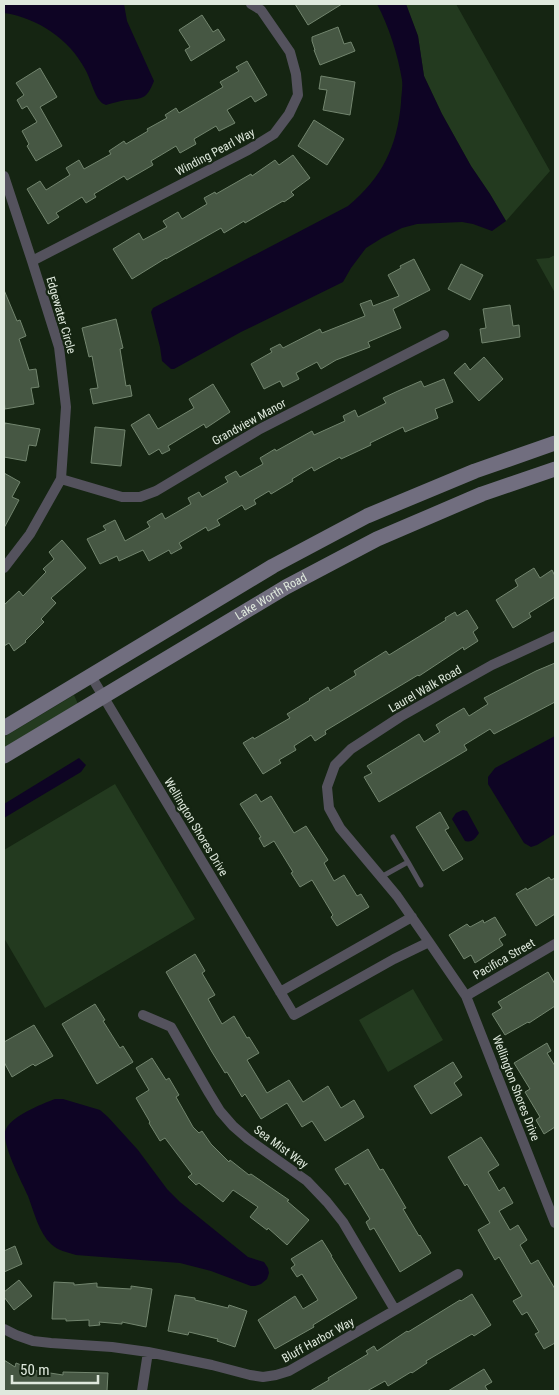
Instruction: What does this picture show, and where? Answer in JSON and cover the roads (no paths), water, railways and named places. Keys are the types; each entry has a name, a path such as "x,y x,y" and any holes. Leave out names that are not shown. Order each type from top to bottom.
{"street":[{"name":"Winding Pearl Way","path":"32,261 248,150 274,134 289,114 298,94 296,74 290,52 261,10 252,4"},
{"name":"Edgewater Circle","path":"4,176 59,347 66,407 61,478 30,534 4,568"},
{"name":"Grandview Manor","path":"61,478 122,497 140,497 156,491 260,429 444,335"},
{"name":"Lake Worth Road","path":"4,728 273,566 367,516 475,471 555,443"},
{"name":"Lake Worth Road","path":"4,756 286,587 377,539 482,494 555,469"},
{"name":"Laurel Walk Road","path":"327,787 335,765 351,749 400,717 460,683 509,657 555,636"},
{"name":"Wellington Shores Drive","path":"91,676 294,1015 394,959 430,942"},
{"name":"Wellington Shores Drive","path":"327,787 329,808 340,828 412,917 466,996 555,1223"},
{"path":"280,992 412,917"},
{"name":"Pacifica Street","path":"466,996 555,944"},
{"name":"Sea Mist Way","path":"143,1015 171,1027 209,1093 233,1126 307,1181 328,1202 343,1222 395,1310"},
{"name":"Bluff Harbor Way","path":"4,1329 33,1341 112,1347 148,1352 250,1375 276,1375 289,1371 458,1274"},
{"path":"142,1391 148,1352"}],"lane":[{"path":"393,837 421,884"},
{"path":"381,877 408,862"}]}
